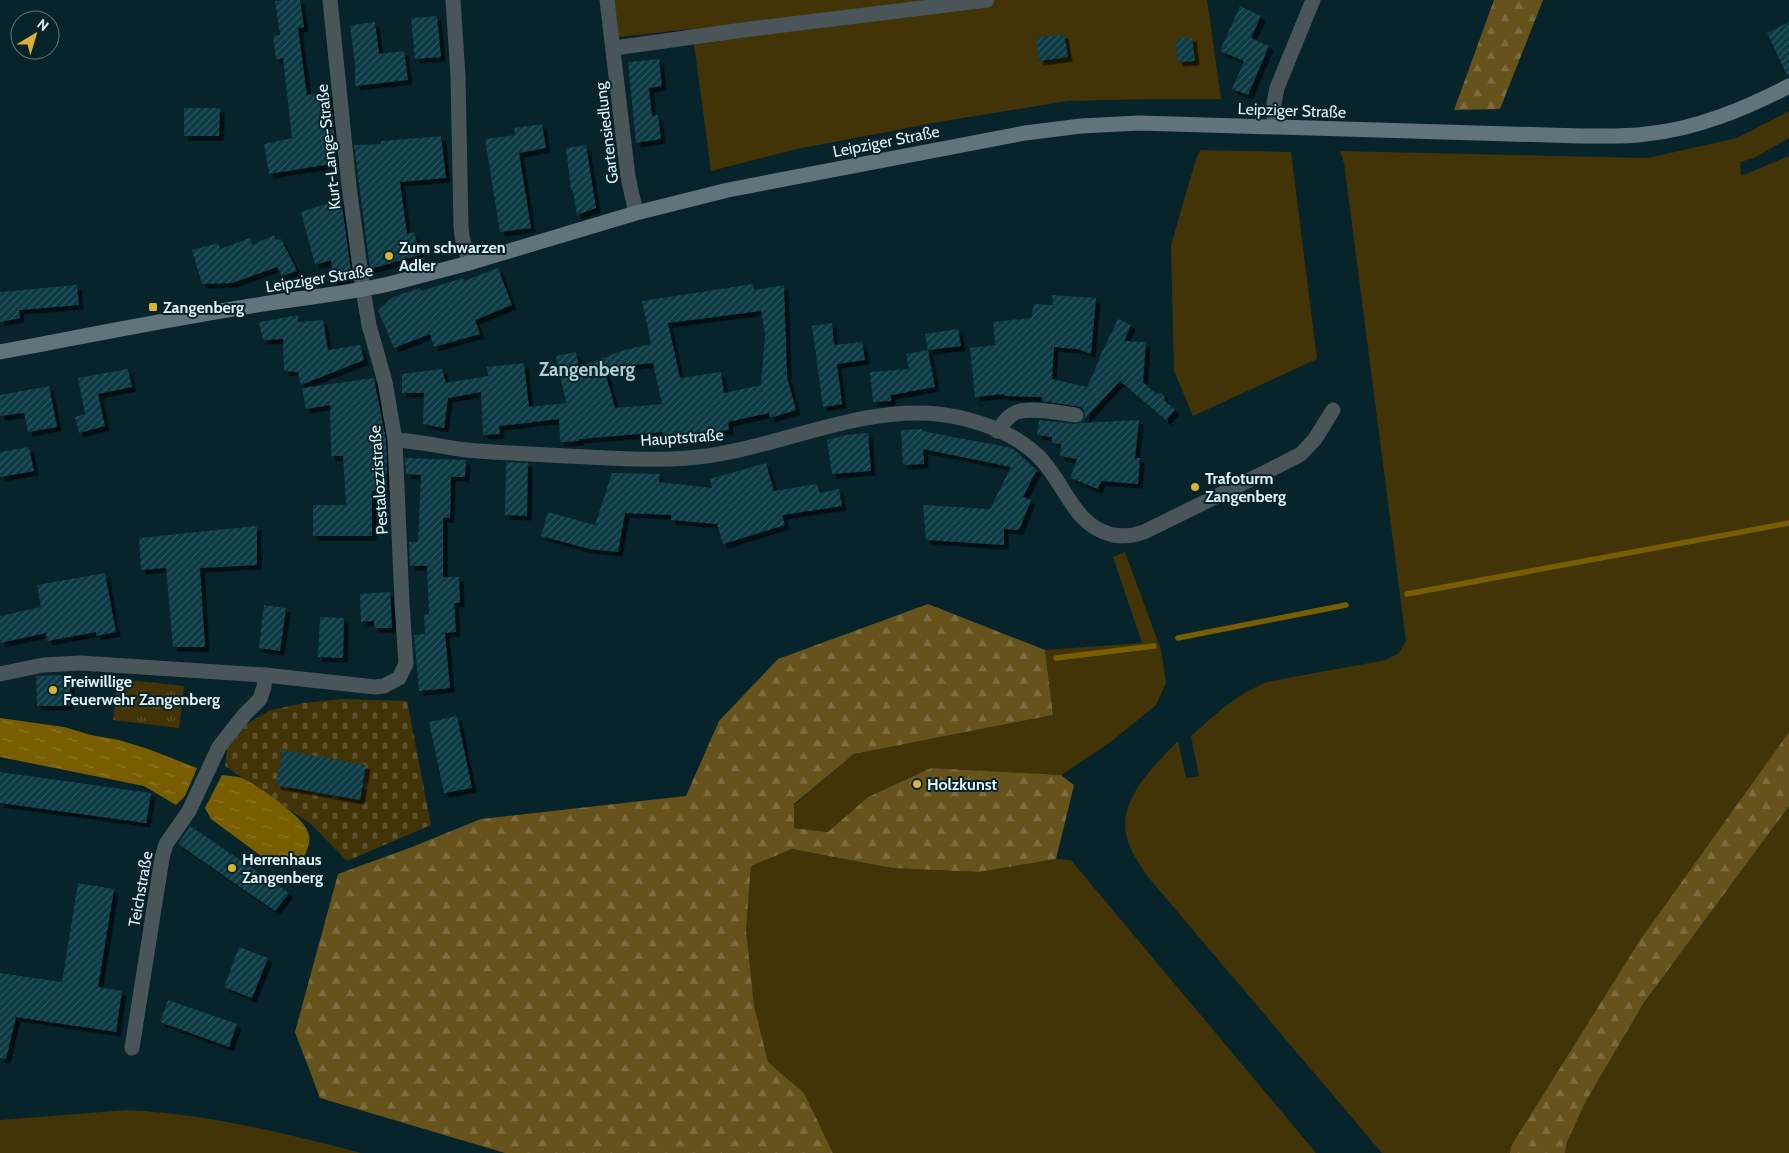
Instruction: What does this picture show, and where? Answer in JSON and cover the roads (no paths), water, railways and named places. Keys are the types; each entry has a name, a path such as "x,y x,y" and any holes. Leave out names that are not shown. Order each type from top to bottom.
{"street":[{"name":"Kurt-Lange-Straße","path":"330,0 349,186 363,290"},
{"path":"453,0 458,76 461,226 469,263"},
{"name":"Gartensiedlung","path":"607,0 628,177 636,213"},
{"path":"614,48 753,28 987,0"},
{"path":"1274,127 1274,103 1277,88 1313,0"},
{"name":"Leipziger Straße","path":"0,352 240,307 363,290 469,263 688,199 785,178 1054,129 1120,124 1580,136 1647,134 1692,126 1717,118 1789,86"},
{"name":"Pestalozzistraße","path":"265,675 375,687 392,683 404,671 407,654 402,603 395,440 363,290"},
{"path":"997,431 1007,418 1016,412 1027,410 1076,415"},
{"name":"Hauptstraße","path":"395,440 468,450 605,458 668,459 730,452 851,422 904,414 945,416 969,421 1016,440 1038,456 1052,472 1072,505 1087,522 1096,529 1106,533 1126,537 1144,532 1301,454 1315,439 1333,410"},
{"path":"0,674 43,665 81,663 265,675"},
{"name":"Teichstraße","path":"132,1048 162,858 166,844 189,811 220,747 231,731 260,699 265,675"}],"water":[{"path":"0,718 64,727 91,735 119,740 197,768 185,796 176,805 144,786 0,757"},
{"path":"222,775 240,777 249,782 291,811 300,820 309,835 309,843 300,864 285,866 261,856 211,819 205,808"}],"waterway":[{"path":"1407,594 1789,523"},
{"path":"1178,638 1346,605"},
{"path":"1056,658 1154,646"}],"place":[{"name":"Zum schwarzen Adler","path":"389,256"},
{"name":"Zangenberg","path":"153,307"},
{"name":"Trafoturm Zangenberg","path":"1195,487"},
{"name":"Freiwillige Feuerwehr Zangenberg","path":"53,690"},
{"name":"Holzkunst","path":"917,784"},
{"name":"Herrenhaus Zangenberg","path":"232,868"}],"district":[{"name":"Zangenberg","path":"587,369"}]}
